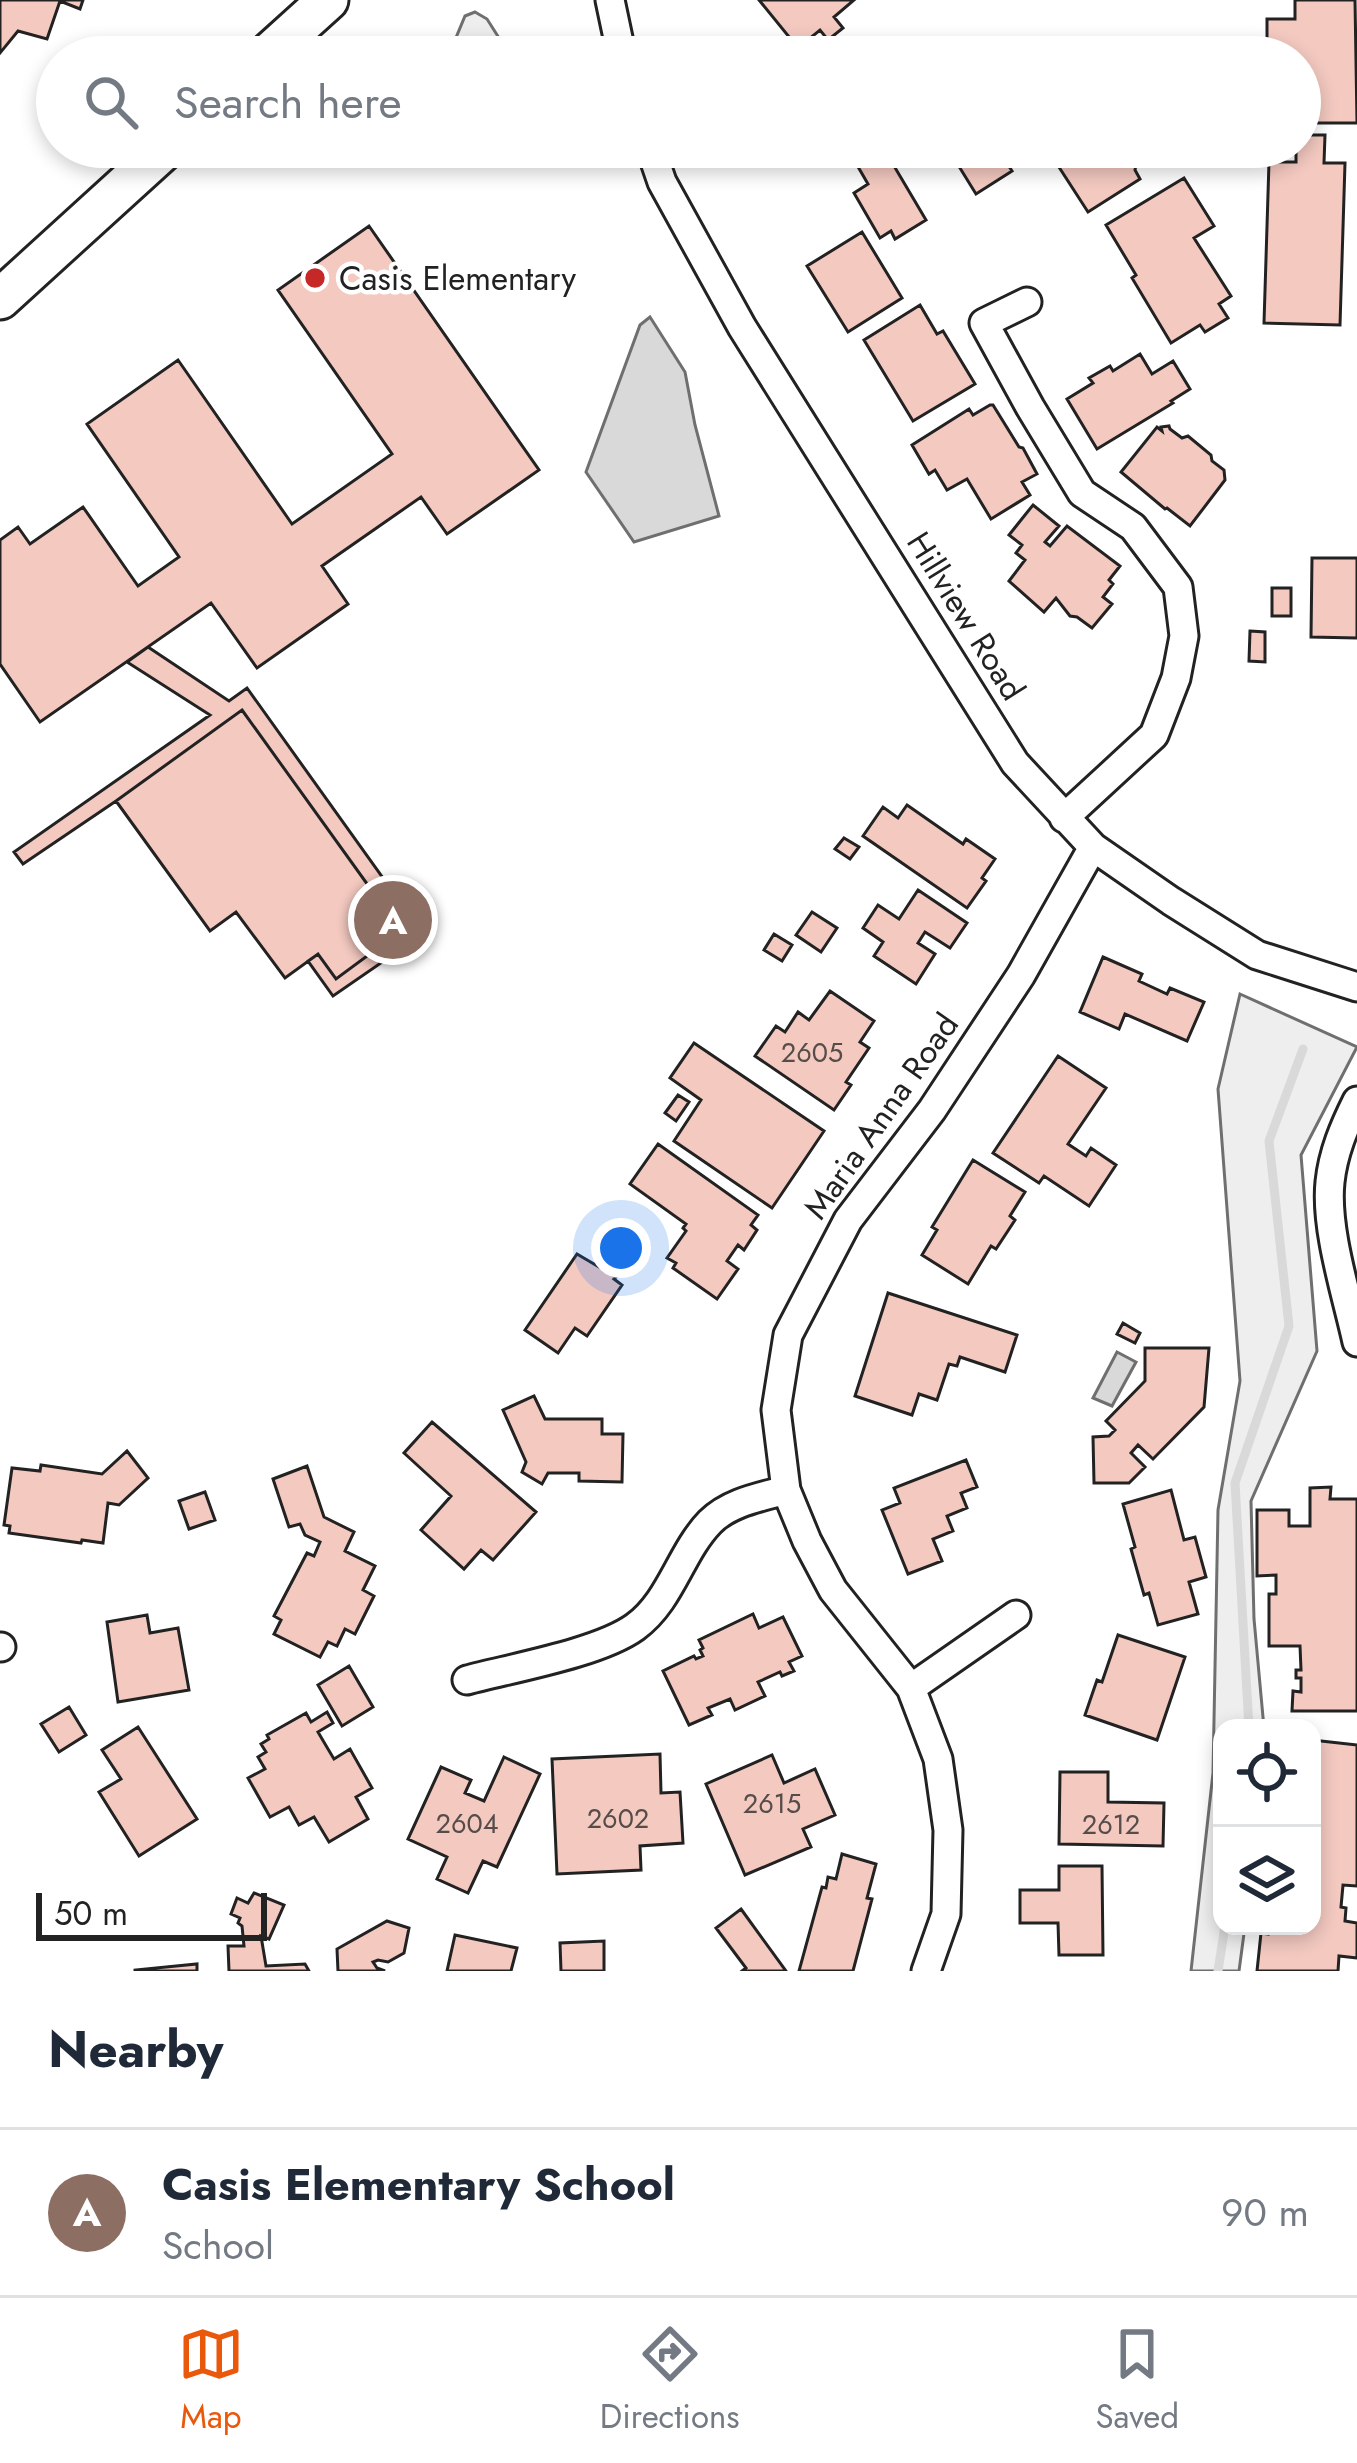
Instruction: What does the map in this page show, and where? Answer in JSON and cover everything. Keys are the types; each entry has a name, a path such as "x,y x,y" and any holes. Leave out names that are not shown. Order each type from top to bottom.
{"street":[{"path":"288,36 328,0"},
{"path":"610,0 618,36"},
{"path":"0,299 144,168"},
{"name":"Hillview Road","path":"657,168 742,327 1015,763 1094,847 1172,901 1257,955 1357,987"},
{"path":"1027,302 984,323 1082,493 1132,527 1178,587 1184,636 1176,678 1154,735 1064,818"},
{"name":"Maria Anna Road","path":"926,1971 946,1914 948,1830 938,1759 911,1688 833,1590 807,1541 786,1490 776,1410 788,1335 848,1220 932,1110 1021,975 1094,847"},
{"path":"1357,1101 1340,1135 1329,1185 1334,1240 1357,1342"},
{"path":"467,1680 590,1648 635,1627 667,1592 712,1519 741,1503 786,1490"},
{"path":"911,1688 1016,1615"}],"shaded area":[{"path":"475,12 487,19 498,36 457,36 465,16"},
{"path":"650,317 685,372 719,516 634,542 586,472 640,325"},
{"path":"1240,994 1357,1047 1301,1155 1317,1351 1251,1501 1263,1719 1214,1719 1218,1510 1240,1381 1218,1089"},
{"path":"1117,1352 1136,1362 1112,1406 1093,1398"},
{"path":"1213,1773 1213,1935 1244,1935 1239,1971 1191,1971"}],"building":[{"path":"0,0 83,0 80,9 60,1 48,36 18,31 0,53"},
{"path":"759,0 854,0 834,17 843,28 833,36 820,30 813,36 788,36"},
{"path":"1295,0 1355,0 1357,123 1321,123 1321,36 1267,36 1267,19 1295,19"},
{"path":"1321,135 1325,135 1324,163 1345,163 1340,325 1264,323 1269,168 1321,168"},
{"path":"859,168 895,168 926,220 895,239 891,231 880,238 854,193 868,184"},
{"path":"960,168 1010,168 1012,171 976,194"},
{"path":"1060,168 1135,168 1140,179 1088,212"},
{"path":"1184,178 1214,226 1194,238 1231,296 1219,304 1228,318 1205,332 1200,325 1171,343 1106,225"},
{"path":"369,226 539,470 447,534 421,497 322,566 348,604 257,668 211,603 40,722 0,664 0,540 18,527 30,544 83,507 138,586 179,557 87,424 178,360 292,524 392,454 278,290"},
{"path":"862,232 902,298 848,332 807,266"},
{"path":"920,305 937,334 943,331 975,384 913,421 864,340"},
{"path":"1140,354 1152,374 1173,361 1190,389 1097,449 1067,399 1093,383 1089,378 1110,366 1113,371"},
{"path":"990,405 1037,474 1022,482 1030,495 991,519 967,479 947,490 935,470 929,474 912,445 969,409 973,415"},
{"path":"1169,426 1182,438 1188,436 1224,470 1225,480 1190,526 1121,472 1157,427 1162,431 1161,427"},
{"path":"1033,505 1059,526 1045,542 1050,546 1067,526 1120,566 1103,597 1112,604 1092,628 1070,616 1056,598 1044,612 1009,581 1025,560 1016,553 1022,545 1009,535"},
{"path":"1312,558 1357,558 1357,638 1311,637"},
{"path":"1272,588 1291,588 1291,616 1272,616"},
{"path":"1250,631 1265,632 1265,662 1249,661"},
{"path":"148,647 229,701 247,688 423,934 333,996 308,961 318,954 336,979 401,931 242,710 23,864 14,852 210,715 127,662"},
{"path":"242,710 401,931 336,979 318,954 285,978 236,912 210,931 116,801"},
{"path":"907,805 963,844 966,839 995,859 967,908 863,836 883,807 898,818"},
{"path":"844,838 859,847 850,859 835,849"},
{"path":"918,890 967,923 950,948 925,932 918,943 935,954 916,984 874,956 883,942 863,928 878,905 899,919"},
{"path":"812,912 837,928 821,952 796,935"},
{"path":"774,934 792,945 782,961 764,950"},
{"path":"1103,957 1142,974 1139,981 1167,994 1170,988 1204,1002 1187,1041 1125,1014 1119,1029 1080,1012"},
{"path":"830,991 874,1021 860,1042 869,1048 834,1110 755,1056 776,1026 785,1032 798,1012 809,1020"},
{"path":"694,1043 824,1131 772,1208 674,1141 701,1100 670,1078"},
{"path":"1058,1056 1106,1088 1068,1144 1086,1156 1091,1148 1116,1165 1089,1206 1044,1176 1039,1183 993,1153"},
{"path":"678,1095 689,1102 676,1121 665,1113"},
{"path":"658,1144 758,1215 751,1225 757,1230 744,1250 738,1245 727,1261 738,1269 717,1299 673,1268 676,1263 667,1258 686,1224 630,1184"},
{"path":"973,1160 1025,1192 1010,1216 1015,1220 996,1249 991,1246 968,1284 922,1255 937,1230 932,1227"},
{"path":"577,1254 622,1285 587,1336 575,1328 558,1353 525,1330"},
{"path":"888,1293 1017,1335 1005,1372 960,1357 957,1366 949,1364 937,1400 919,1394 912,1415 855,1396"},
{"path":"1123,1323 1140,1333 1135,1343 1117,1334"},
{"path":"1145,1348 1209,1348 1204,1407 1153,1459 1138,1445 1131,1453 1145,1467 1129,1483 1094,1483 1093,1437 1109,1436 1115,1430 1106,1421 1145,1381"},
{"path":"534,1396 545,1419 602,1419 602,1434 623,1434 622,1482 579,1481 579,1473 548,1473 542,1484 522,1472 526,1462 503,1410"},
{"path":"432,1422 536,1512 493,1560 481,1550 464,1569 421,1530 451,1496 404,1453"},
{"path":"127,1451 148,1478 119,1505 108,1503 103,1543 9,1533 10,1526 4,1525 12,1468 40,1471 41,1465 102,1474"},
{"path":"966,1460 977,1487 961,1493 967,1508 947,1516 953,1531 933,1539 942,1561 908,1574 882,1510 900,1503 894,1488"},
{"path":"307,1466 324,1517 354,1532 345,1551 375,1566 363,1590 374,1596 355,1634 345,1629 337,1646 328,1642 320,1657 274,1634 281,1620 274,1616 307,1553 314,1556 320,1542 305,1535 300,1524 289,1527 273,1479"},
{"path":"1331,1487 1330,1499 1357,1499 1357,1711 1292,1711 1293,1691 1301,1692 1301,1678 1296,1678 1296,1670 1301,1670 1300,1646 1269,1646 1269,1594 1276,1594 1276,1575 1257,1576 1257,1510 1289,1510 1289,1526 1310,1526 1310,1488"},
{"path":"1171,1490 1184,1540 1195,1537 1206,1577 1189,1582 1198,1614 1158,1625 1149,1593 1144,1595 1123,1504"},
{"path":"205,1492 215,1520 189,1529 179,1501"},
{"path":"753,1614 759,1628 783,1617 802,1656 789,1662 794,1671 758,1682 765,1696 735,1710 730,1699 708,1708 712,1715 689,1725 663,1671 703,1656 699,1640"},
{"path":"147,1615 150,1633 178,1628 189,1690 118,1702 107,1622"},
{"path":"1118,1635 1185,1657 1157,1740 1085,1715"},
{"path":"349,1666 373,1707 342,1726 318,1685"},
{"path":"69,1707 86,1735 59,1752 41,1724"},
{"path":"327,1712 333,1723 318,1732 328,1749 334,1759 350,1749 372,1788 356,1797 368,1819 329,1842 314,1817 299,1825 289,1807 270,1817 248,1778 265,1769 258,1757 266,1752 261,1744 269,1739 267,1735 306,1713 311,1722"},
{"path":"138,1727 197,1819 139,1856 99,1792 121,1779 102,1750"},
{"path":"1321,1741 1357,1745 1357,1886 1343,1885 1341,1907 1346,1908 1345,1921 1357,1923 1357,1958 1339,1956 1338,1971 1257,1971 1261,1935 1321,1935"},
{"path":"660,1754 661,1793 680,1792 683,1843 640,1846 641,1870 557,1874 552,1759"},
{"path":"772,1755 784,1783 815,1769 835,1815 803,1829 811,1847 745,1875 706,1784"},
{"path":"504,1757 540,1774 497,1867 483,1861 468,1893 437,1879 447,1857 408,1839 441,1767 471,1780 465,1793 484,1801"},
{"path":"1060,1772 1108,1772 1108,1802 1164,1803 1163,1846 1059,1844"},
{"path":"842,1854 876,1864 853,1971 799,1971 822,1887 826,1888 828,1877 836,1879"},
{"path":"1059,1866 1102,1866 1103,1955 1059,1955 1058,1923 1020,1923 1020,1890 1059,1890"},
{"path":"254,1893 284,1905 269,1939 261,1936 266,1966 305,1964 309,1971 229,1971 228,1946 244,1946 240,1918 231,1914 237,1898 248,1903"},
{"path":"741,1909 786,1971 742,1971 746,1968 716,1928"},
{"path":"387,1921 409,1928 404,1953 388,1962 373,1962 385,1971 338,1971 337,1949"},
{"path":"455,1935 517,1948 511,1971 447,1971"},
{"path":"604,1941 604,1971 561,1971 560,1943"},
{"path":"197,1964 197,1971 135,1971 135,1970"}],"waterway":[{"path":"1248,1719 1235,1483 1289,1326 1269,1141 1303,1049"},
{"path":"1218,1971 1224,1935"}],"place":[{"name":"Casis Elementary","path":"315,278"},
{"name":"Casis Elementary School","path":"393,920"}]}
